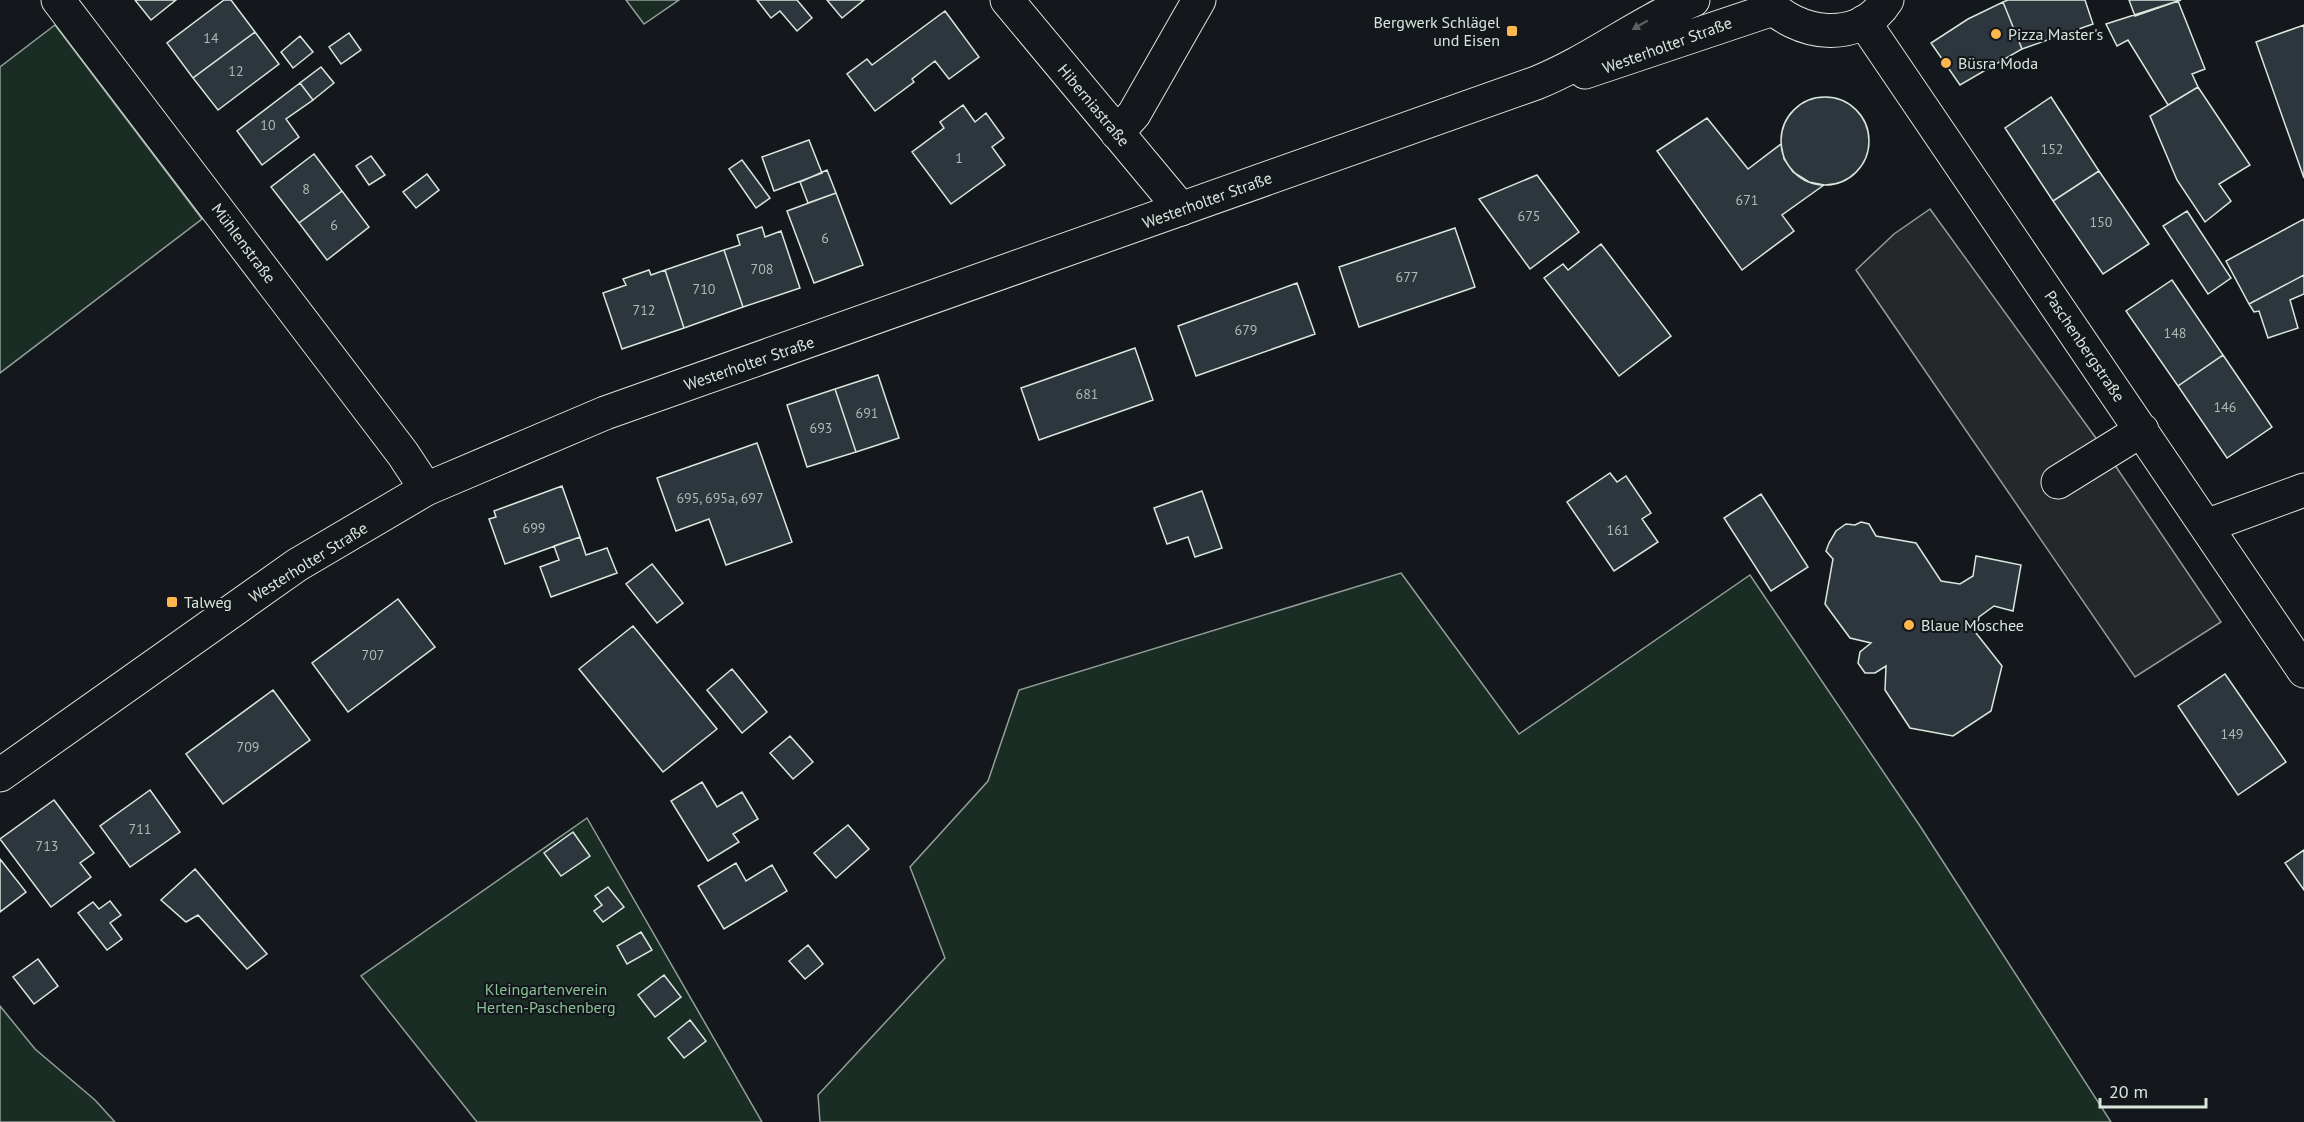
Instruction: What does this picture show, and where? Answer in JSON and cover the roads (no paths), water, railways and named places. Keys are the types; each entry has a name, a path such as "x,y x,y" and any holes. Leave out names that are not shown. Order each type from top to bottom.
{"main road":[{"name":"Mühlenstraße","path":"58,0 375,416 426,489"},
{"name":"Hiberniastraße","path":"1007,0 1181,209"},
{"path":"1117,133 1134,114 1199,0"},
{"name":"Westerholter Straße","path":"0,775 297,565 426,489 605,413 1560,74 1658,15 1693,0"},
{"name":"Westerholter Straße","path":"1560,74 1593,71 1769,4"},
{"path":"1769,4 1800,27 1833,32 1876,11"},
{"name":"Paschenbergstraße","path":"1876,11 2142,430 2304,671"},
{"path":"2058,482 2142,430"},
{"path":"2206,526 2304,490"}],"place":[{"name":"Bergwerk Schlägel und Eisen","path":"1512,31"},
{"name":"Pizza Master's","path":"1996,34"},
{"name":"Büsra Moda","path":"1946,63"},
{"name":"Talweg","path":"172,602"},
{"name":"Blaue Moschee","path":"1909,625"}],"park label":[{"name":"Kleingartenverein Herten-Paschenberg","path":"546,998"}]}
